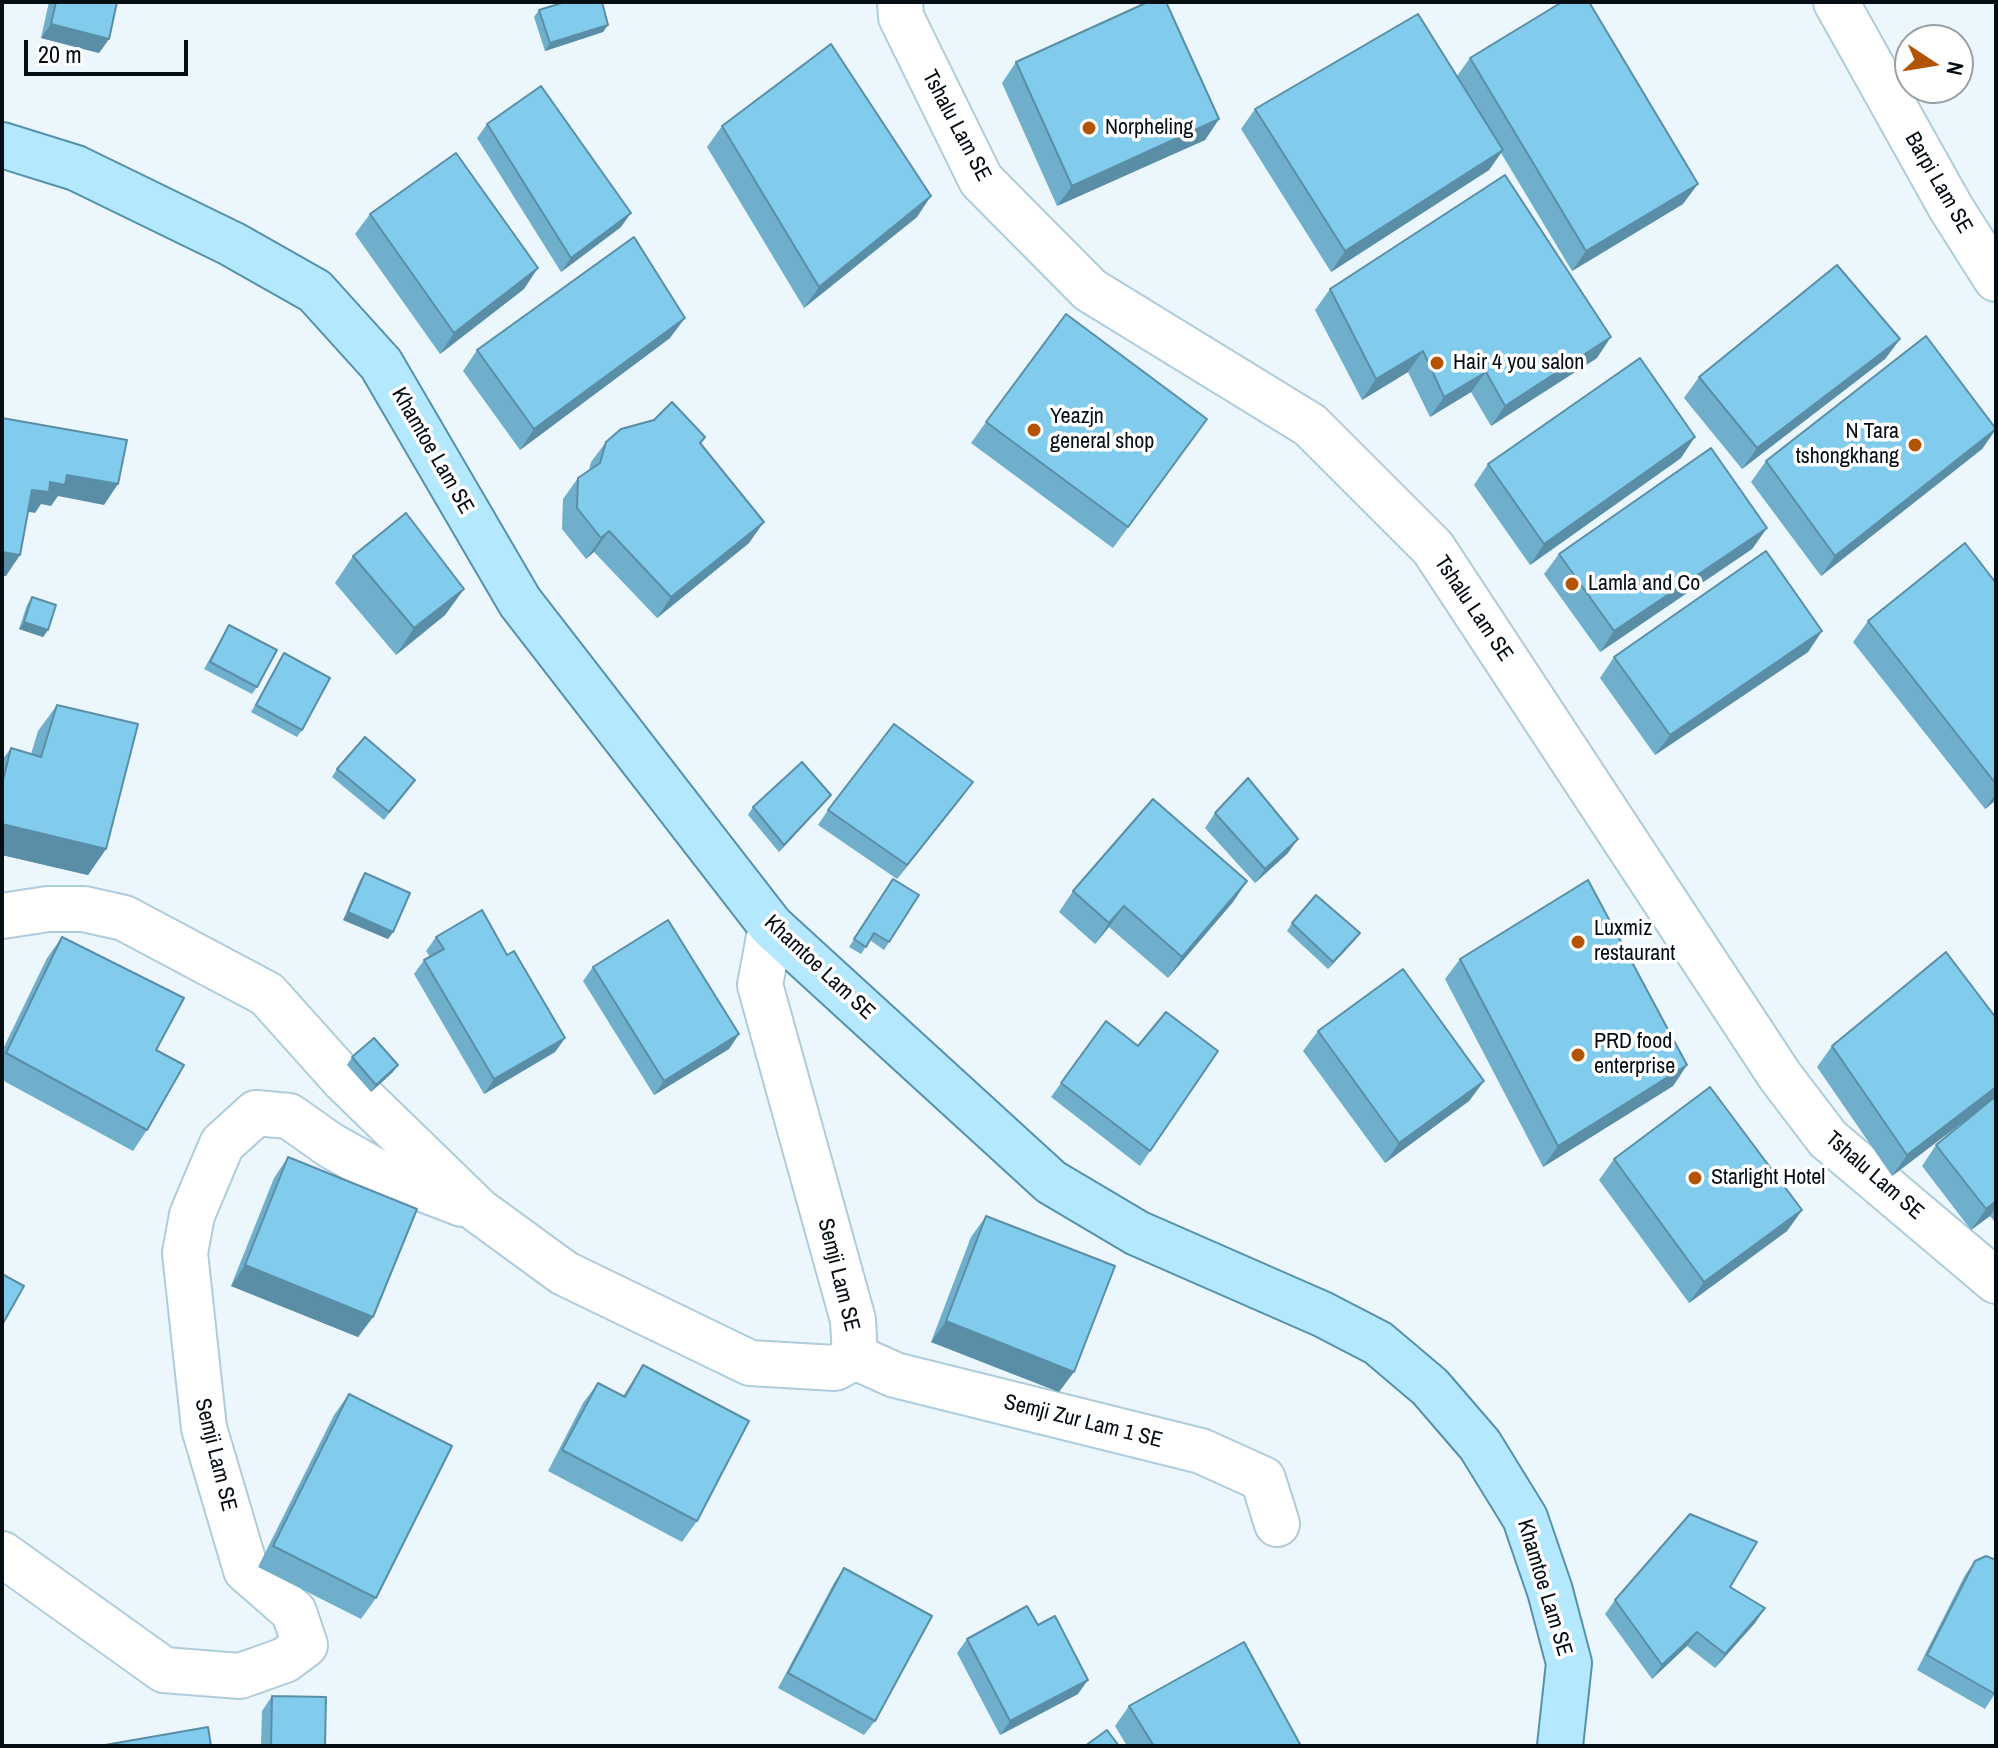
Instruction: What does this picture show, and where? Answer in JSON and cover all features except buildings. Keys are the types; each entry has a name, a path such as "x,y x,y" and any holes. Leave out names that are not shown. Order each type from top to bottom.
{"main road":[{"name":"Khamtoe Lam SE","path":"2,145 76,168 232,244 315,291 381,364 520,602 771,926 1051,1182 1137,1233 1322,1314 1378,1343 1430,1387 1480,1445 1525,1518 1550,1591 1569,1663 1560,1746"}],"street":[{"name":"Tshalu Lam SE","path":"900,2 901,17 981,180 1090,290 1310,425 1433,548 1780,1076 1828,1139 1996,1281"},
{"name":"Barpi Lam SE","path":"1836,2 1951,208 1996,279"},
{"name":"Semji Lam SE","path":"2,916 48,909 84,909 124,918 267,994 344,1080 479,1211 564,1273 750,1363 835,1368 855,1357 853,1320 760,985 771,926"},
{"name":"Semji Lam SE","path":"2,1554 164,1670 240,1676 285,1660 305,1645 294,1612 246,1570 202,1413 185,1253 192,1215 222,1144 256,1113 289,1116 330,1145 376,1171 479,1211"},
{"name":"Semji Zur Lam 1 SE","path":"855,1357 895,1375 1201,1451 1263,1479 1277,1524"}],"place":[{"name":"Norpheling","path":"1089,128"},
{"name":"Hair 4 you salon","path":"1437,363"},
{"name":"Yeazjn general shop","path":"1034,430"},
{"name":"N Tara tshongkhang","path":"1915,445"},
{"name":"Lamla and Co","path":"1572,584"},
{"name":"Luxmiz restaurant","path":"1578,942"},
{"name":"PRD food enterprise","path":"1578,1055"},
{"name":"Starlight Hotel","path":"1695,1178"}]}
